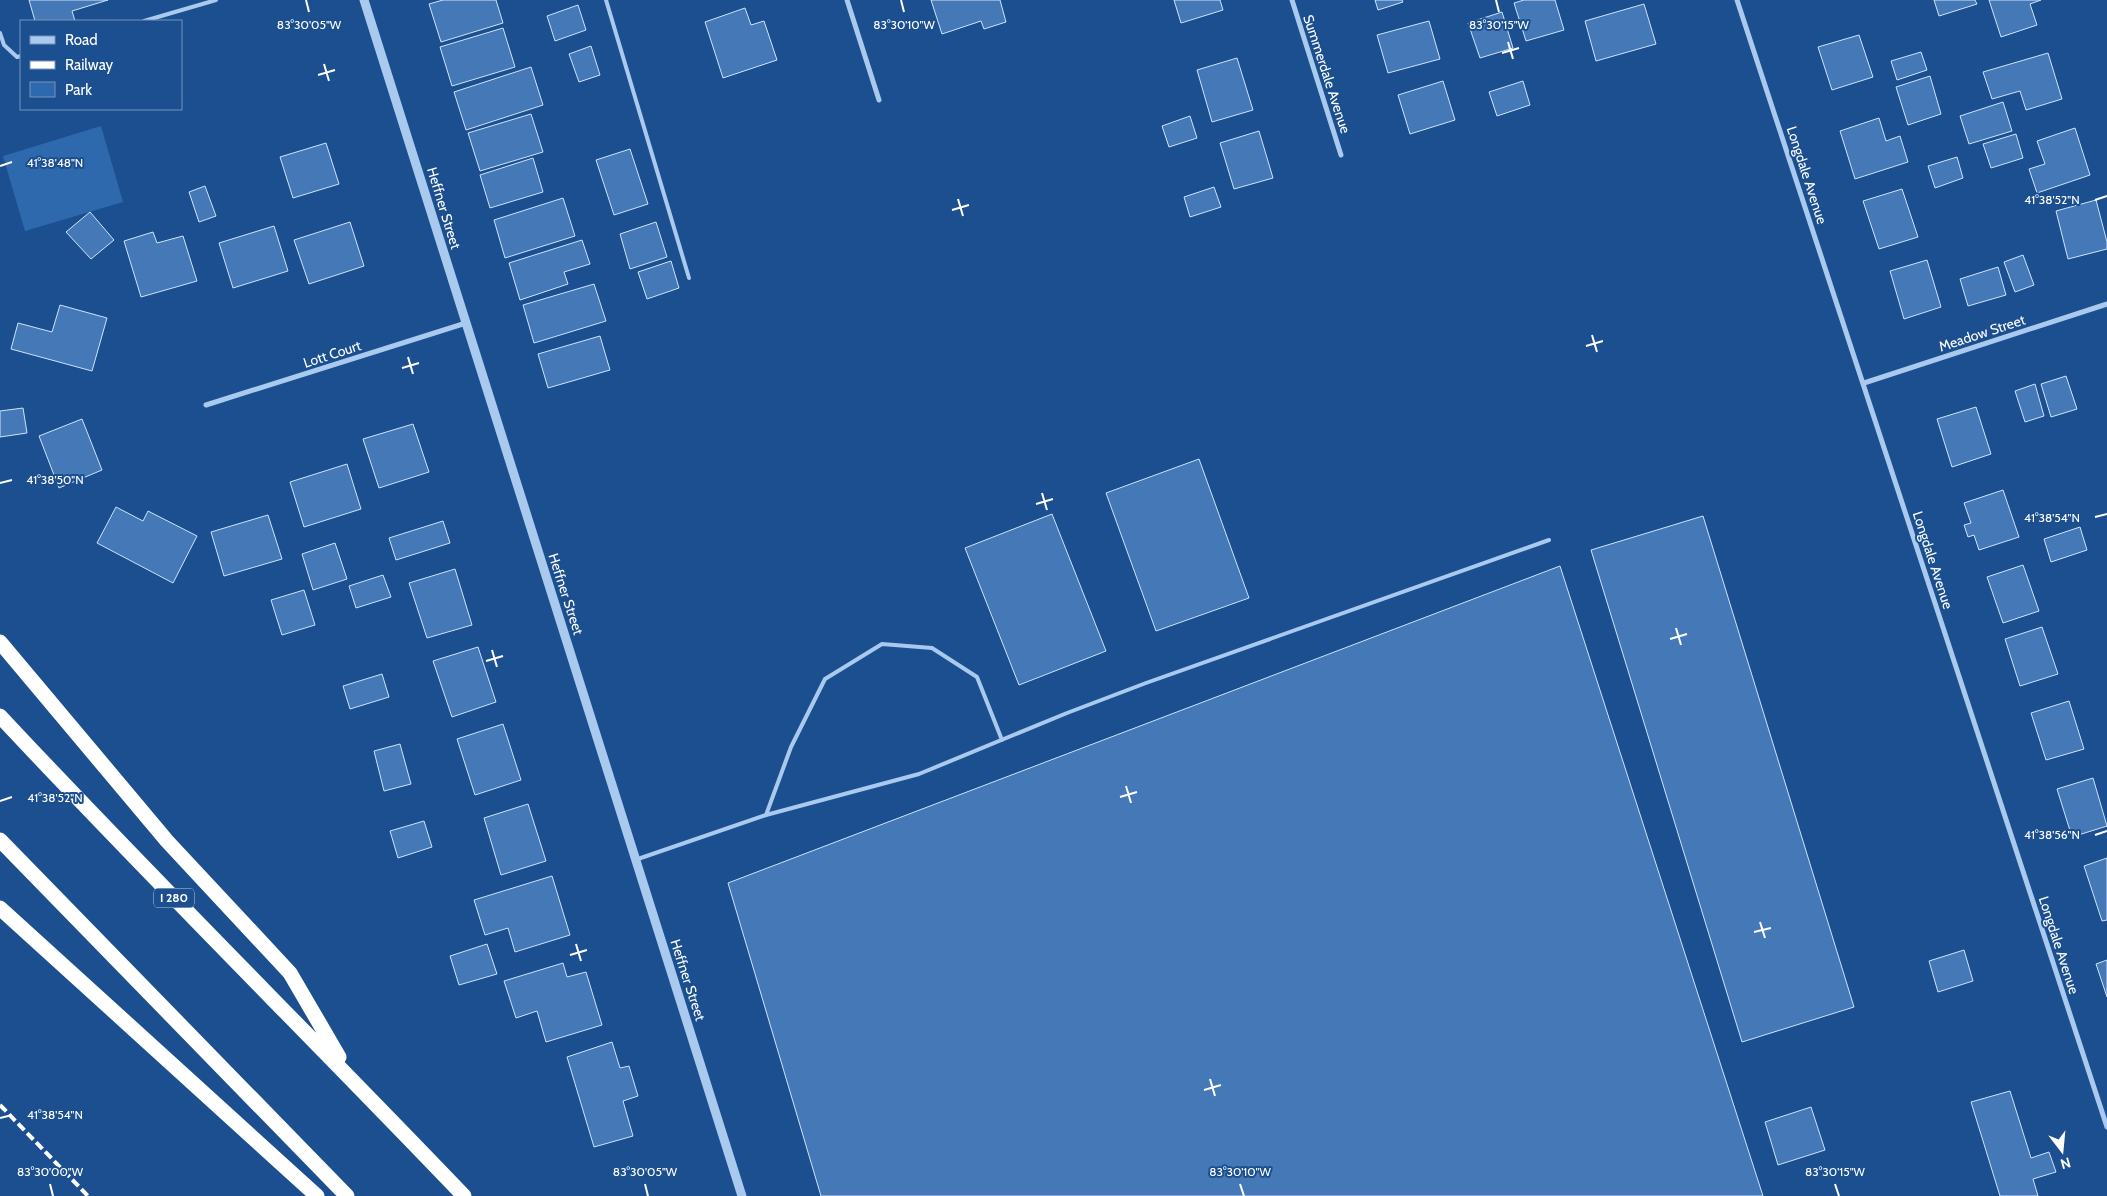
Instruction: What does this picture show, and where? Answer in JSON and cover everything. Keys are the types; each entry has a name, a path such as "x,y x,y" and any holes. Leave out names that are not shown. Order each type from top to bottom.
{"highway":[{"path":"0,642 167,842 290,974 351,1078"},
{"name":"I 280","path":"0,716 78,800 464,1196"},
{"path":"0,840 347,1196"},
{"path":"0,908 317,1196"}],"street":[{"name":"Heffner Street","path":"364,0 742,1196"},
{"path":"847,0 879,100"},
{"name":"Summerdale Avenue","path":"1292,0 1341,155"},
{"name":"Longdale Avenue","path":"1737,0 2107,1127"},
{"name":"Meadow Street","path":"1864,383 2107,304"},
{"name":"Lott Court","path":"206,405 466,323"}],"lane":[{"path":"147,20 216,0"},
{"path":"606,0 689,278"},
{"path":"0,34 4,45 17,57 20,56"},
{"path":"635,860 766,815 919,774 1146,683 1549,540"},
{"path":"766,815 791,746 824,679 882,644 932,648 978,677 1002,740"}],"green space":[{"path":"101,126 123,202 25,231 3,156"}],"building":[{"path":"29,0 108,0 72,11 75,20 35,20"},
{"path":"443,0 496,0 503,23 441,42 429,4"},
{"path":"931,0 1000,0 1006,22 984,29 981,21 942,34"},
{"path":"1174,0 1220,0 1223,10 1181,23"},
{"path":"1375,0 1402,0 1403,2 1378,10"},
{"path":"1524,0 1555,0 1564,30 1526,41 1514,3"},
{"path":"1934,0 1975,0 1977,4 1939,16"},
{"path":"1989,0 2041,0 2030,4 2037,25 2001,37"},
{"path":"1644,4 1656,44 1596,61 1585,21"},
{"path":"578,5 586,30 555,41 547,16"},
{"path":"745,8 751,25 764,21 777,60 723,78 705,22"},
{"path":"1502,12 1513,48 1480,58 1468,23"},
{"path":"1429,21 1440,59 1388,73 1377,35"},
{"path":"503,28 515,67 452,86 440,47"},
{"path":"1859,35 1873,77 1832,90 1818,47"},
{"path":"591,46 600,75 579,82 569,54"},
{"path":"1921,52 1927,70 1897,80 1891,61"},
{"path":"2048,53 2062,99 2026,110 2020,91 1992,99 1983,72"},
{"path":"1237,58 1253,110 1212,122 1197,70"},
{"path":"531,67 543,105 466,130 454,92"},
{"path":"1930,76 1941,114 1908,125 1896,87"},
{"path":"1443,81 1455,120 1410,134 1398,95"},
{"path":"1523,81 1530,105 1497,116 1489,92"},
{"path":"2003,102 2012,131 1969,144 1960,116"},
{"path":"531,114 543,152 480,171 468,133"},
{"path":"1190,116 1197,138 1169,147 1162,126"},
{"path":"1879,118 1886,141 1900,136 1908,162 1855,179 1840,131"},
{"path":"2075,128 2090,175 2037,193 2029,169 2045,164 2037,141"},
{"path":"1259,131 1273,178 1234,189 1220,143"},
{"path":"2016,134 2023,158 1991,168 1983,144"},
{"path":"326,143 339,184 293,198 280,157"},
{"path":"630,149 648,204 614,215 596,160"},
{"path":"1957,157 1963,178 1935,188 1928,166"},
{"path":"533,158 543,192 490,208 480,175"},
{"path":"205,186 216,216 199,222 189,192"},
{"path":"1214,187 1221,207 1190,217 1184,197"},
{"path":"1902,189 1918,237 1879,249 1863,201"},
{"path":"563,198 575,236 505,258 494,220"},
{"path":"2096,200 2107,242 2107,249 2068,259 2056,211"},
{"path":"90,212 114,240 91,259 66,232"},
{"path":"350,222 364,266 309,284 294,240"},
{"path":"656,222 667,257 630,269 620,234"},
{"path":"274,226 288,271 233,288 219,243"},
{"path":"153,232 157,243 183,236 197,281 141,297 124,241"},
{"path":"582,240 590,264 564,272 568,284 520,300 509,263"},
{"path":"2023,255 2034,285 2015,292 2004,262"},
{"path":"1927,260 1941,307 1904,319 1890,271"},
{"path":"671,261 679,288 647,299 638,272"},
{"path":"1998,267 2006,295 1968,306 1960,279"},
{"path":"594,284 606,321 534,343 523,305"},
{"path":"60,305 107,318 92,371 11,349 18,323 52,332"},
{"path":"600,336 610,370 548,388 538,354"},
{"path":"2066,376 2077,409 2051,417 2041,384"},
{"path":"2035,384 2044,416 2025,422 2015,391"},
{"path":"1976,407 1991,454 1952,467 1937,419"},
{"path":"23,408 27,433 0,437 0,411"},
{"path":"82,419 102,470 59,488 39,436"},
{"path":"413,424 429,472 379,488 363,439"},
{"path":"1199,459 1249,598 1156,631 1106,493"},
{"path":"347,464 361,509 304,527 290,482"},
{"path":"2003,490 2019,537 1979,550 1974,535 1968,537 1964,525 1971,523 1964,503"},
{"path":"116,507 143,521 148,511 197,536 173,583 97,543"},
{"path":"1052,514 1106,651 1019,685 965,548"},
{"path":"268,515 282,559 224,576 211,532"},
{"path":"1703,516 1854,1007 1742,1042 1591,550"},
{"path":"443,521 450,543 396,560 389,538"},
{"path":"2080,527 2087,550 2051,562 2044,539"},
{"path":"335,543 347,579 313,590 302,554"},
{"path":"2023,565 2039,611 2003,623 1987,577"},
{"path":"1560,566 1763,1196 821,1196 728,883"},
{"path":"455,569 472,625 427,638 409,583"},
{"path":"383,575 391,597 356,608 349,586"},
{"path":"304,590 315,625 282,635 271,600"},
{"path":"2042,627 2058,674 2020,686 2005,639"},
{"path":"478,647 496,702 452,717 433,661"},
{"path":"382,674 389,697 350,709 343,686"},
{"path":"2069,701 2084,749 2046,760 2031,713"},
{"path":"503,724 521,780 475,795 457,739"},
{"path":"400,744 411,784 384,791 374,751"},
{"path":"2093,778 2107,826 2072,837 2057,789"},
{"path":"528,804 546,861 501,875 484,818"},
{"path":"424,821 432,847 398,858 390,831"},
{"path":"2107,858 2107,920 2102,921 2084,866"},
{"path":"552,876 570,935 515,952 508,928 485,935 474,900"},
{"path":"487,944 497,974 459,985 450,956"},
{"path":"1964,950 1973,981 1938,992 1929,961"},
{"path":"2107,960 2107,997 2096,964"},
{"path":"563,963 567,977 586,972 602,1025 546,1042 537,1011 516,1018 504,981"},
{"path":"612,1042 620,1068 629,1066 638,1096 623,1101 633,1136 594,1147 567,1057"},
{"path":"2010,1091 2031,1158 2049,1152 2056,1172 2033,1179 2038,1196 2000,1196 1971,1102"},
{"path":"1811,1107 1825,1150 1778,1165 1765,1122"}],"railway":[{"path":"0,1105 88,1196"}]}
